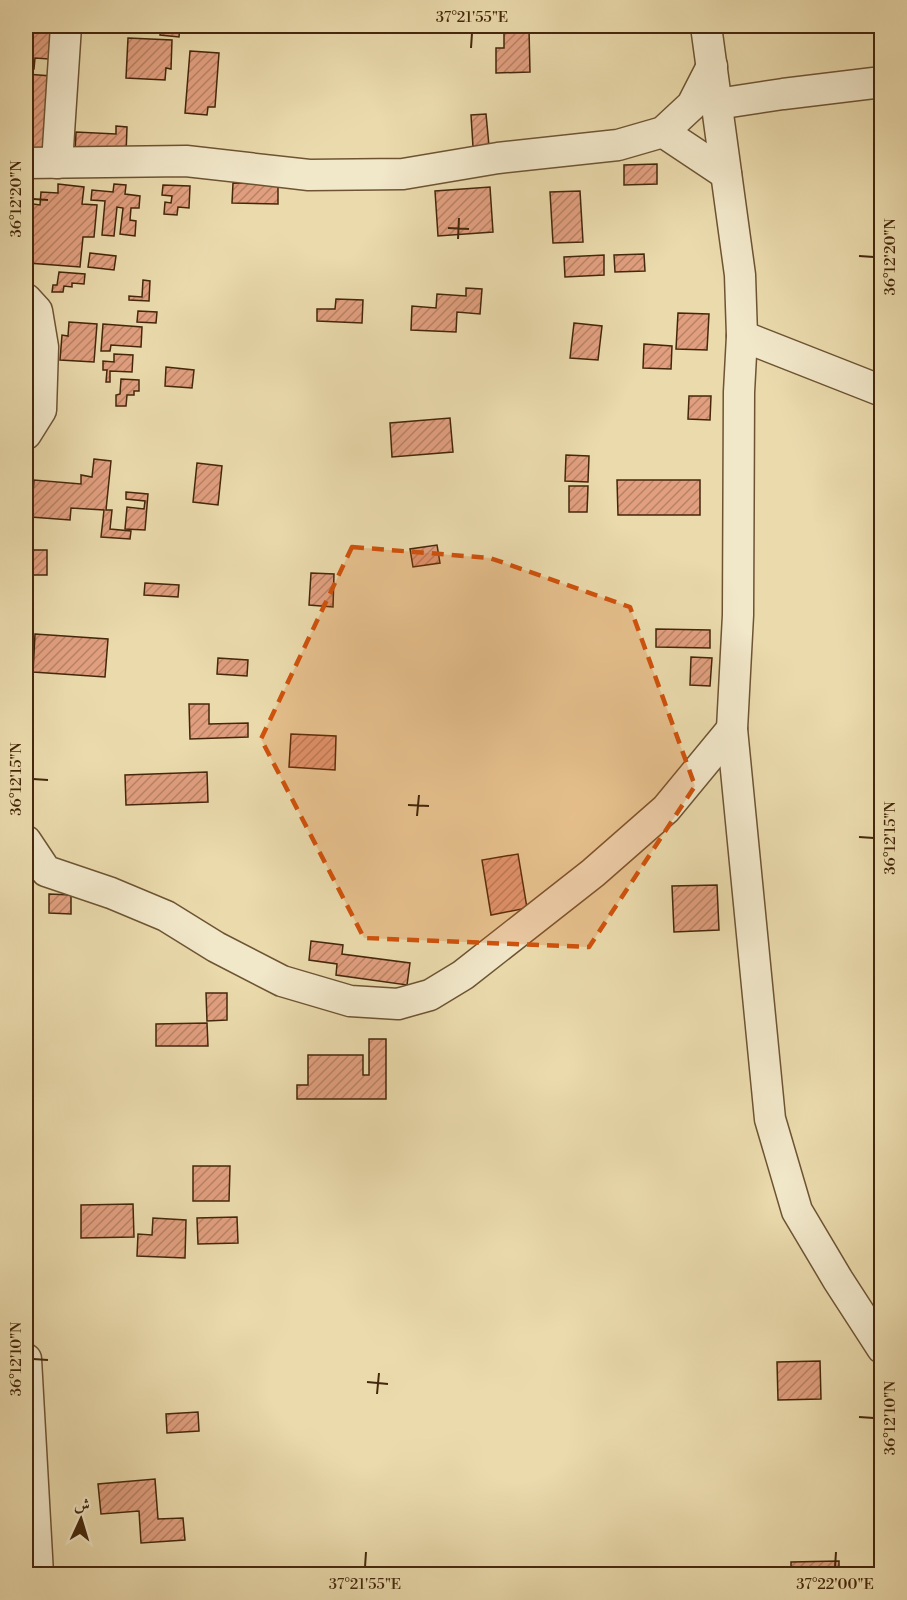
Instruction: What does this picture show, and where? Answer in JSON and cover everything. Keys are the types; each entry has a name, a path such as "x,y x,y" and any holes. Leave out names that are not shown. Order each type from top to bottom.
{"street":[{"path":"57,163 66,26"},
{"path":"706,26 740,275 742,336 739,392 738,615 732,729 770,1119 797,1211 882,1348"},
{"path":"26,164 186,161 309,175 403,174 498,158 618,145 663,132 692,105 712,66"},
{"path":"717,104 882,82"},
{"path":"663,132 726,174"},
{"path":"26,299 37,311 43,347 41,410 26,434"},
{"path":"742,336 882,391"},
{"path":"26,841 46,871 111,893 166,916 216,947 282,981 350,1000 398,1004 430,995 463,975 593,873 666,809 732,729"},
{"path":"26,1359 38,1575"}],"highlighted area":[{"path":"352,547 490,558 630,607 695,786 589,947 364,938 261,739"}],"building":[{"path":"33,26 52,26 49,59 35,58 34,69 26,68 26,36 32,37"},
{"path":"161,26 180,26 179,37 160,35"},
{"path":"529,29 530,72 496,73 496,48 504,48 504,30"},
{"path":"128,38 172,40 171,69 166,68 165,80 126,78"},
{"path":"190,51 219,53 215,107 208,107 207,115 185,113"},
{"path":"26,74 51,76 46,150 30,149 31,134 26,133"},
{"path":"486,114 489,146 473,147 471,115"},
{"path":"116,126 127,127 126,155 75,152 76,132 116,134"},
{"path":"657,164 657,184 624,185 624,165"},
{"path":"233,183 278,184 278,204 232,203"},
{"path":"58,184 84,187 82,204 97,205 94,237 83,237 80,267 28,263 30,231 26,231 27,203 40,205 41,192 58,193"},
{"path":"114,184 126,185 125,194 140,196 139,208 131,208 130,220 136,221 135,236 120,234 123,208 117,207 114,236 102,235 105,201 91,200 92,190 113,192"},
{"path":"163,185 190,186 189,208 178,207 177,215 164,214 165,202 171,203 172,196 162,195"},
{"path":"490,187 493,232 438,236 435,191"},
{"path":"580,191 583,242 553,243 550,192"},
{"path":"90,253 116,256 114,270 88,267"},
{"path":"644,254 645,271 615,272 614,255"},
{"path":"604,255 604,275 565,277 564,257"},
{"path":"59,272 85,274 84,284 72,283 72,287 64,286 63,292 52,292 53,285 57,285"},
{"path":"143,280 150,281 149,301 129,300 129,296 142,297"},
{"path":"466,288 482,289 480,314 457,312 456,332 411,330 412,306 436,308 437,294 466,296"},
{"path":"336,299 363,300 362,323 317,321 317,309 335,309"},
{"path":"138,311 157,312 156,323 137,322"},
{"path":"678,313 709,314 707,350 676,349"},
{"path":"69,322 97,324 94,362 60,360 62,335 68,336"},
{"path":"574,323 602,326 598,360 570,358"},
{"path":"103,324 142,327 141,347 111,345 110,351 101,351"},
{"path":"644,344 672,346 671,369 643,368"},
{"path":"114,354 133,355 132,372 110,371 110,382 106,382 107,370 103,370 103,361 114,362"},
{"path":"166,367 194,370 192,388 165,386"},
{"path":"121,379 139,380 139,391 134,391 134,395 127,395 126,406 116,406 116,395 120,394"},
{"path":"689,396 711,396 710,420 688,419"},
{"path":"450,418 453,452 392,457 390,423"},
{"path":"566,455 589,456 588,482 565,481"},
{"path":"94,459 111,461 106,510 112,510 110,529 131,531 130,539 101,537 104,510 71,508 70,520 31,517 34,480 81,484 81,475 92,477"},
{"path":"197,463 222,466 218,505 193,502"},
{"path":"617,480 700,480 700,515 618,515"},
{"path":"569,486 588,486 587,512 569,512"},
{"path":"126,492 148,494 145,530 125,529 127,507 144,509 145,501 126,499"},
{"path":"437,545 440,563 413,567 410,549"},
{"path":"26,550 47,550 47,575 26,575"},
{"path":"311,573 334,574 333,607 309,605"},
{"path":"145,583 179,585 178,597 144,595"},
{"path":"656,629 710,630 710,648 656,647"},
{"path":"35,634 108,639 105,677 33,672"},
{"path":"691,657 712,658 710,686 690,685"},
{"path":"218,658 248,660 247,676 217,674"},
{"path":"189,704 209,704 209,724 248,723 248,737 190,739"},
{"path":"291,734 336,736 335,770 289,767"},
{"path":"207,772 208,802 126,805 125,775"},
{"path":"518,854 527,908 491,915 482,860"},
{"path":"717,885 719,930 674,932 672,886"},
{"path":"49,894 71,895 71,914 49,913"},
{"path":"311,941 343,945 342,954 410,963 407,985 336,975 337,964 309,960"},
{"path":"206,993 227,993 227,1020 207,1021"},
{"path":"207,1023 208,1046 156,1046 156,1024"},
{"path":"369,1039 386,1039 386,1099 297,1099 297,1085 308,1085 308,1055 363,1055 363,1075 369,1075"},
{"path":"193,1166 230,1166 229,1201 193,1201"},
{"path":"133,1204 134,1237 81,1238 81,1205"},
{"path":"237,1217 238,1243 198,1244 197,1218"},
{"path":"153,1218 186,1220 185,1258 137,1256 138,1234 152,1235"},
{"path":"820,1361 821,1399 778,1400 777,1362"},
{"path":"198,1412 199,1431 167,1433 166,1414"},
{"path":"155,1479 158,1519 183,1518 185,1540 141,1543 139,1511 101,1514 98,1484"},
{"path":"839,1561 839,1574 791,1574 791,1562"}]}
